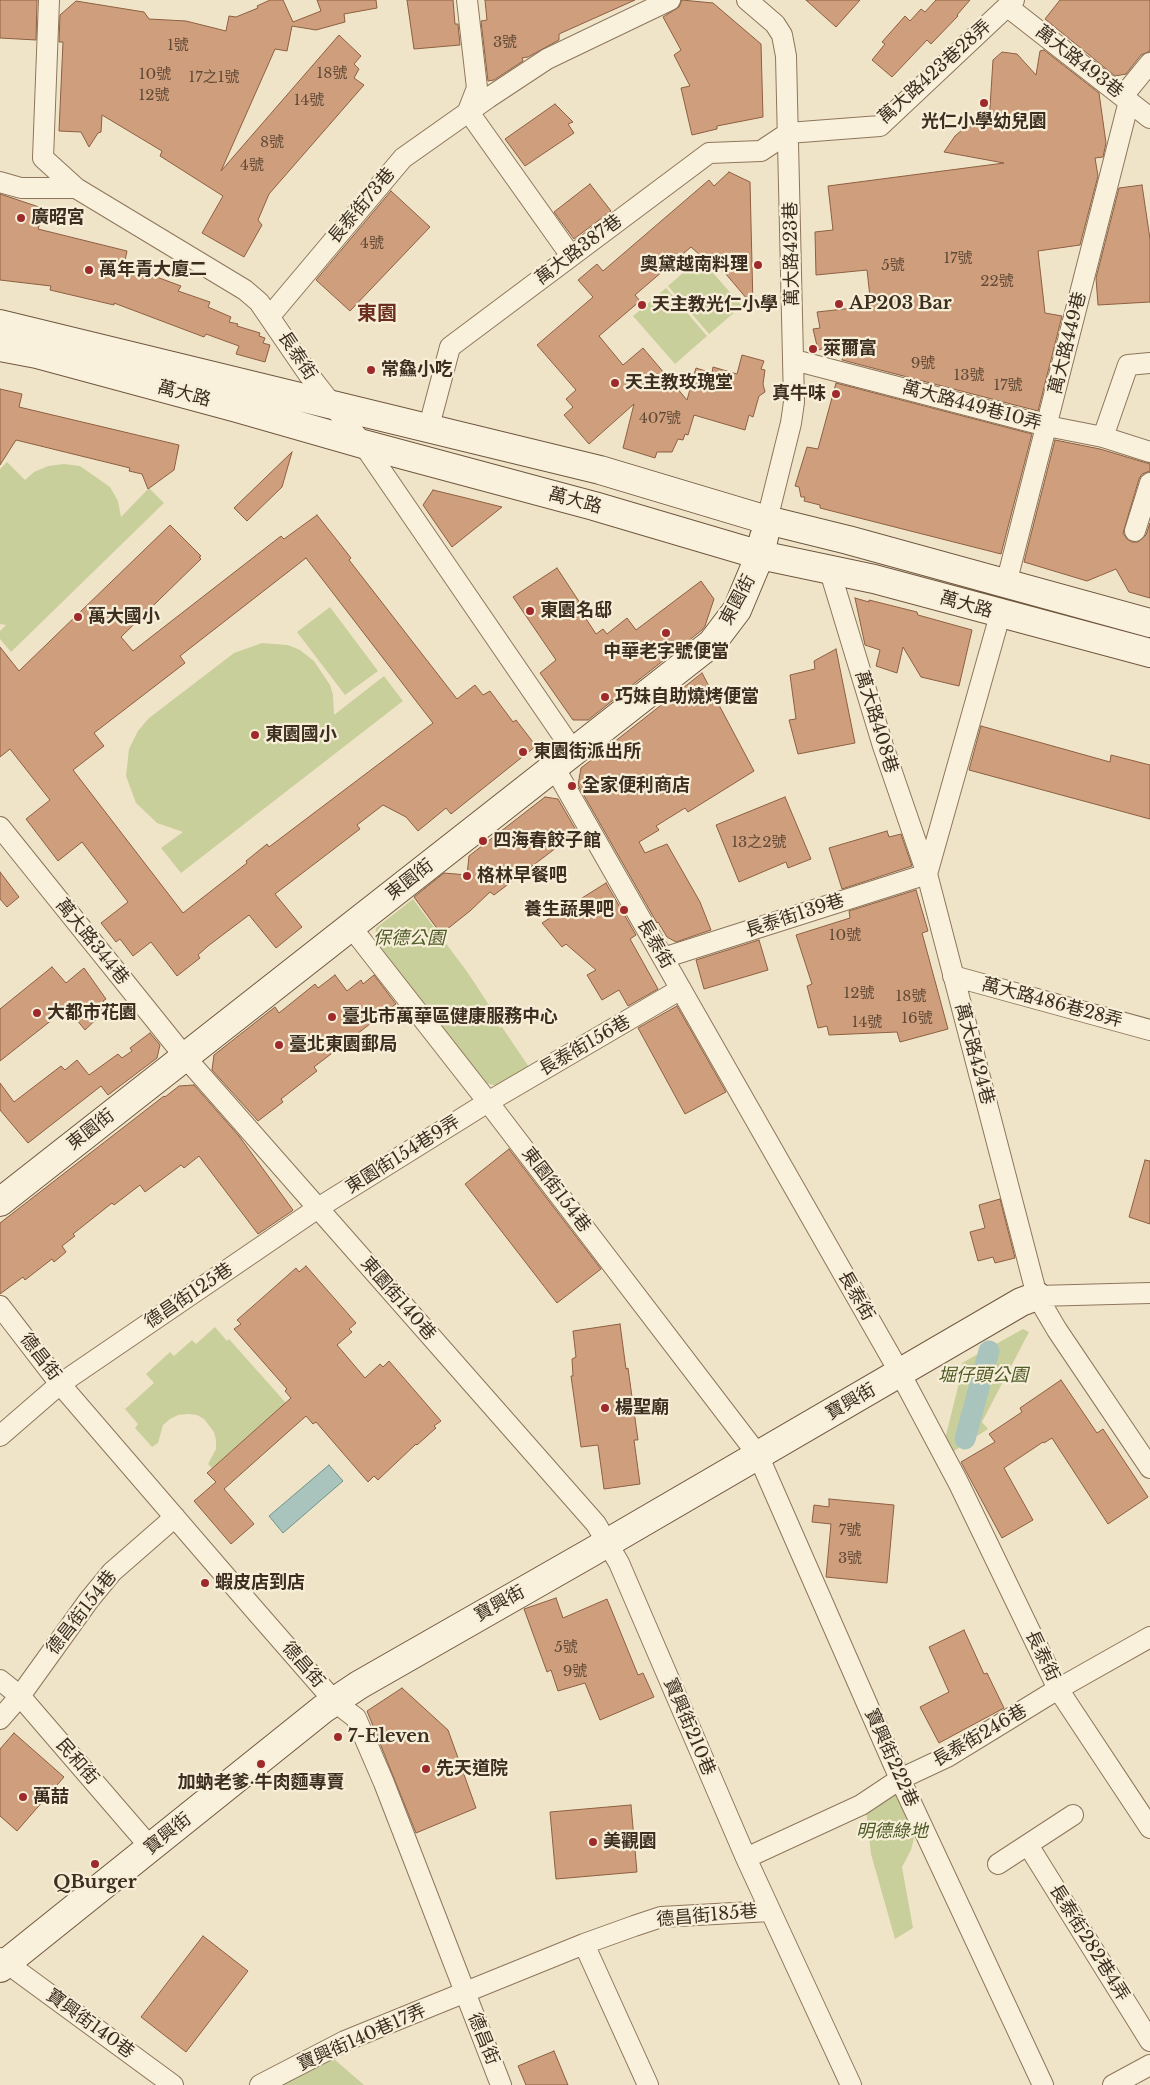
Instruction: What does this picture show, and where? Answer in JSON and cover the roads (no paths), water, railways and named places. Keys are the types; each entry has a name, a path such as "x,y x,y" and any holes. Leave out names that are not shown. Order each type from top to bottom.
{"main road":[{"name":"萬大路","path":"0,324 428,430 600,470 767,520 848,540 1150,623"},
{"name":"萬大路","path":"0,347 75,364 594,506 760,555 829,568 1150,654"},
{"name":"東園街","path":"0,1202 712,644 737,610 760,555 767,520"},
{"name":"寶興街","path":"2,1963 151,1848 323,1709 393,1664 758,1456 1021,1302 1037,1296"}],"street":[{"name":"長泰街","path":"49,0 44,158 76,188 245,290 259,302 309,375 363,444 564,760 663,958 900,1373 958,1482 1058,1689 1150,1828"},
{"path":"467,0 477,88 468,111 571,256"},
{"name":"長泰街73巷","path":"270,316 403,158 468,111 547,59 670,0"},
{"name":"萬大路423巷","path":"747,0 775,24 782,34 786,51 794,402 791,423 767,520"},
{"name":"萬大路423巷28弄","path":"788,133 880,126 1011,4"},
{"name":"萬大路493巷","path":"1011,4 1150,118"},
{"path":"1126,99 1150,63"},
{"name":"萬大路449巷","path":"1006,584 1047,426 1126,99"},
{"name":"萬大路387巷","path":"428,430 450,347 709,153 761,151 788,133"},
{"path":"0,182 21,188 76,188"},
{"name":"萬大路449巷10弄","path":"794,360 1047,426 1102,437 1150,452"},
{"path":"1102,437 1128,365 1150,363"},
{"path":"1134,531 1150,483"},
{"name":"萬大路408巷","path":"829,568 883,746 927,874"},
{"path":"927,874 1000,615"},
{"name":"萬大路344巷","path":"0,827 185,1057"},
{"name":"長泰街139巷","path":"663,958 927,874"},
{"name":"萬大路424巷","path":"927,874 1037,1296 1057,1330 1150,1468"},
{"name":"東園街154巷","path":"351,927 488,1102 758,1456"},
{"name":"萬大路486巷28弄","path":"954,976 1150,1030"},
{"name":"長泰街156巷","path":"488,1102 681,989"},
{"name":"東園街140巷","path":"185,1057 596,1524 607,1543"},
{"name":"東園街154巷9弄","path":"318,1208 488,1102"},
{"name":"德昌街125巷","path":"0,1436 60,1384 318,1208"},
{"path":"1037,1296 1150,1293"},
{"name":"德昌街","path":"0,1306 60,1384 335,1702 356,1718 388,1792 501,2085"},
{"name":"寶興街222巷","path":"758,1456 900,1779 1043,2085"},
{"name":"德昌街154巷","path":"0,1719 20,1696 88,1600 112,1572 175,1517"},
{"name":"寶興街210巷","path":"607,1543 619,1563 770,1911"},
{"name":"長泰街246巷","path":"746,1858 861,1804 900,1779 947,1757 1058,1689 1150,1637"},
{"name":"民和街","path":"0,1680 20,1696 151,1848"},
{"path":"998,1864 1073,1814"},
{"name":"長泰街282巷4弄","path":"1028,1845 1150,2041"},
{"name":"德昌街185巷","path":"465,1994 584,1944 661,1917 770,1911 851,2085"},
{"path":"584,1944 648,2085"},
{"name":"寶興街140巷","path":"2,1963 173,2085"},
{"name":"寶興街140巷17弄","path":"260,2085 345,2041 465,1994"},
{"path":"1113,2085 1150,2065"}],"water":[{"path":"329,1465 343,1481 283,1533 269,1516"}],"waterway":[{"path":"965,1439 989,1351"}],"place":[{"name":"光仁小學幼兒園","path":"984,103"},
{"name":"廣昭宮","path":"21,218"},
{"name":"奧黛越南料理","path":"758,265"},
{"name":"萬年青大廈二","path":"89,270"},
{"name":"AP203 Bar","path":"839,304"},
{"name":"天主教光仁小學","path":"642,305"},
{"name":"萊爾富","path":"813,349"},
{"name":"常鱻小吃","path":"371,370"},
{"name":"天主教玫瑰堂","path":"615,383"},
{"name":"真牛味","path":"836,394"},
{"name":"東園名邸","path":"530,611"},
{"name":"萬大國小","path":"78,617"},
{"name":"中華老字號便當","path":"666,633"},
{"name":"巧妹自助燒烤便當","path":"605,697"},
{"name":"東園國小","path":"255,735"},
{"name":"東園街派出所","path":"523,752"},
{"name":"全家便利商店","path":"572,786"},
{"name":"四海春餃子館","path":"483,841"},
{"name":"格林早餐吧","path":"467,876"},
{"name":"養生蔬果吧","path":"624,910"},
{"name":"大都市花園","path":"37,1013"},
{"name":"臺北市萬華區健康服務中心","path":"332,1017"},
{"name":"臺北東園郵局","path":"279,1045"},
{"name":"楊聖廟","path":"605,1408"},
{"name":"蝦皮店到店","path":"205,1583"},
{"name":"7-Eleven","path":"338,1737"},
{"name":"加蚋老爹·牛肉麵專賣","path":"261,1764"},
{"name":"先天道院","path":"426,1769"},
{"name":"萬喆","path":"23,1797"},
{"name":"美觀園","path":"593,1842"},
{"name":"QBurger","path":"95,1864"}],"district":[{"name":"東園","path":"377,314"}],"park label":[{"name":"保德公園","path":"409,939"},
{"name":"堀仔頭公園","path":"983,1376"},
{"name":"明德綠地","path":"892,1832"}]}
